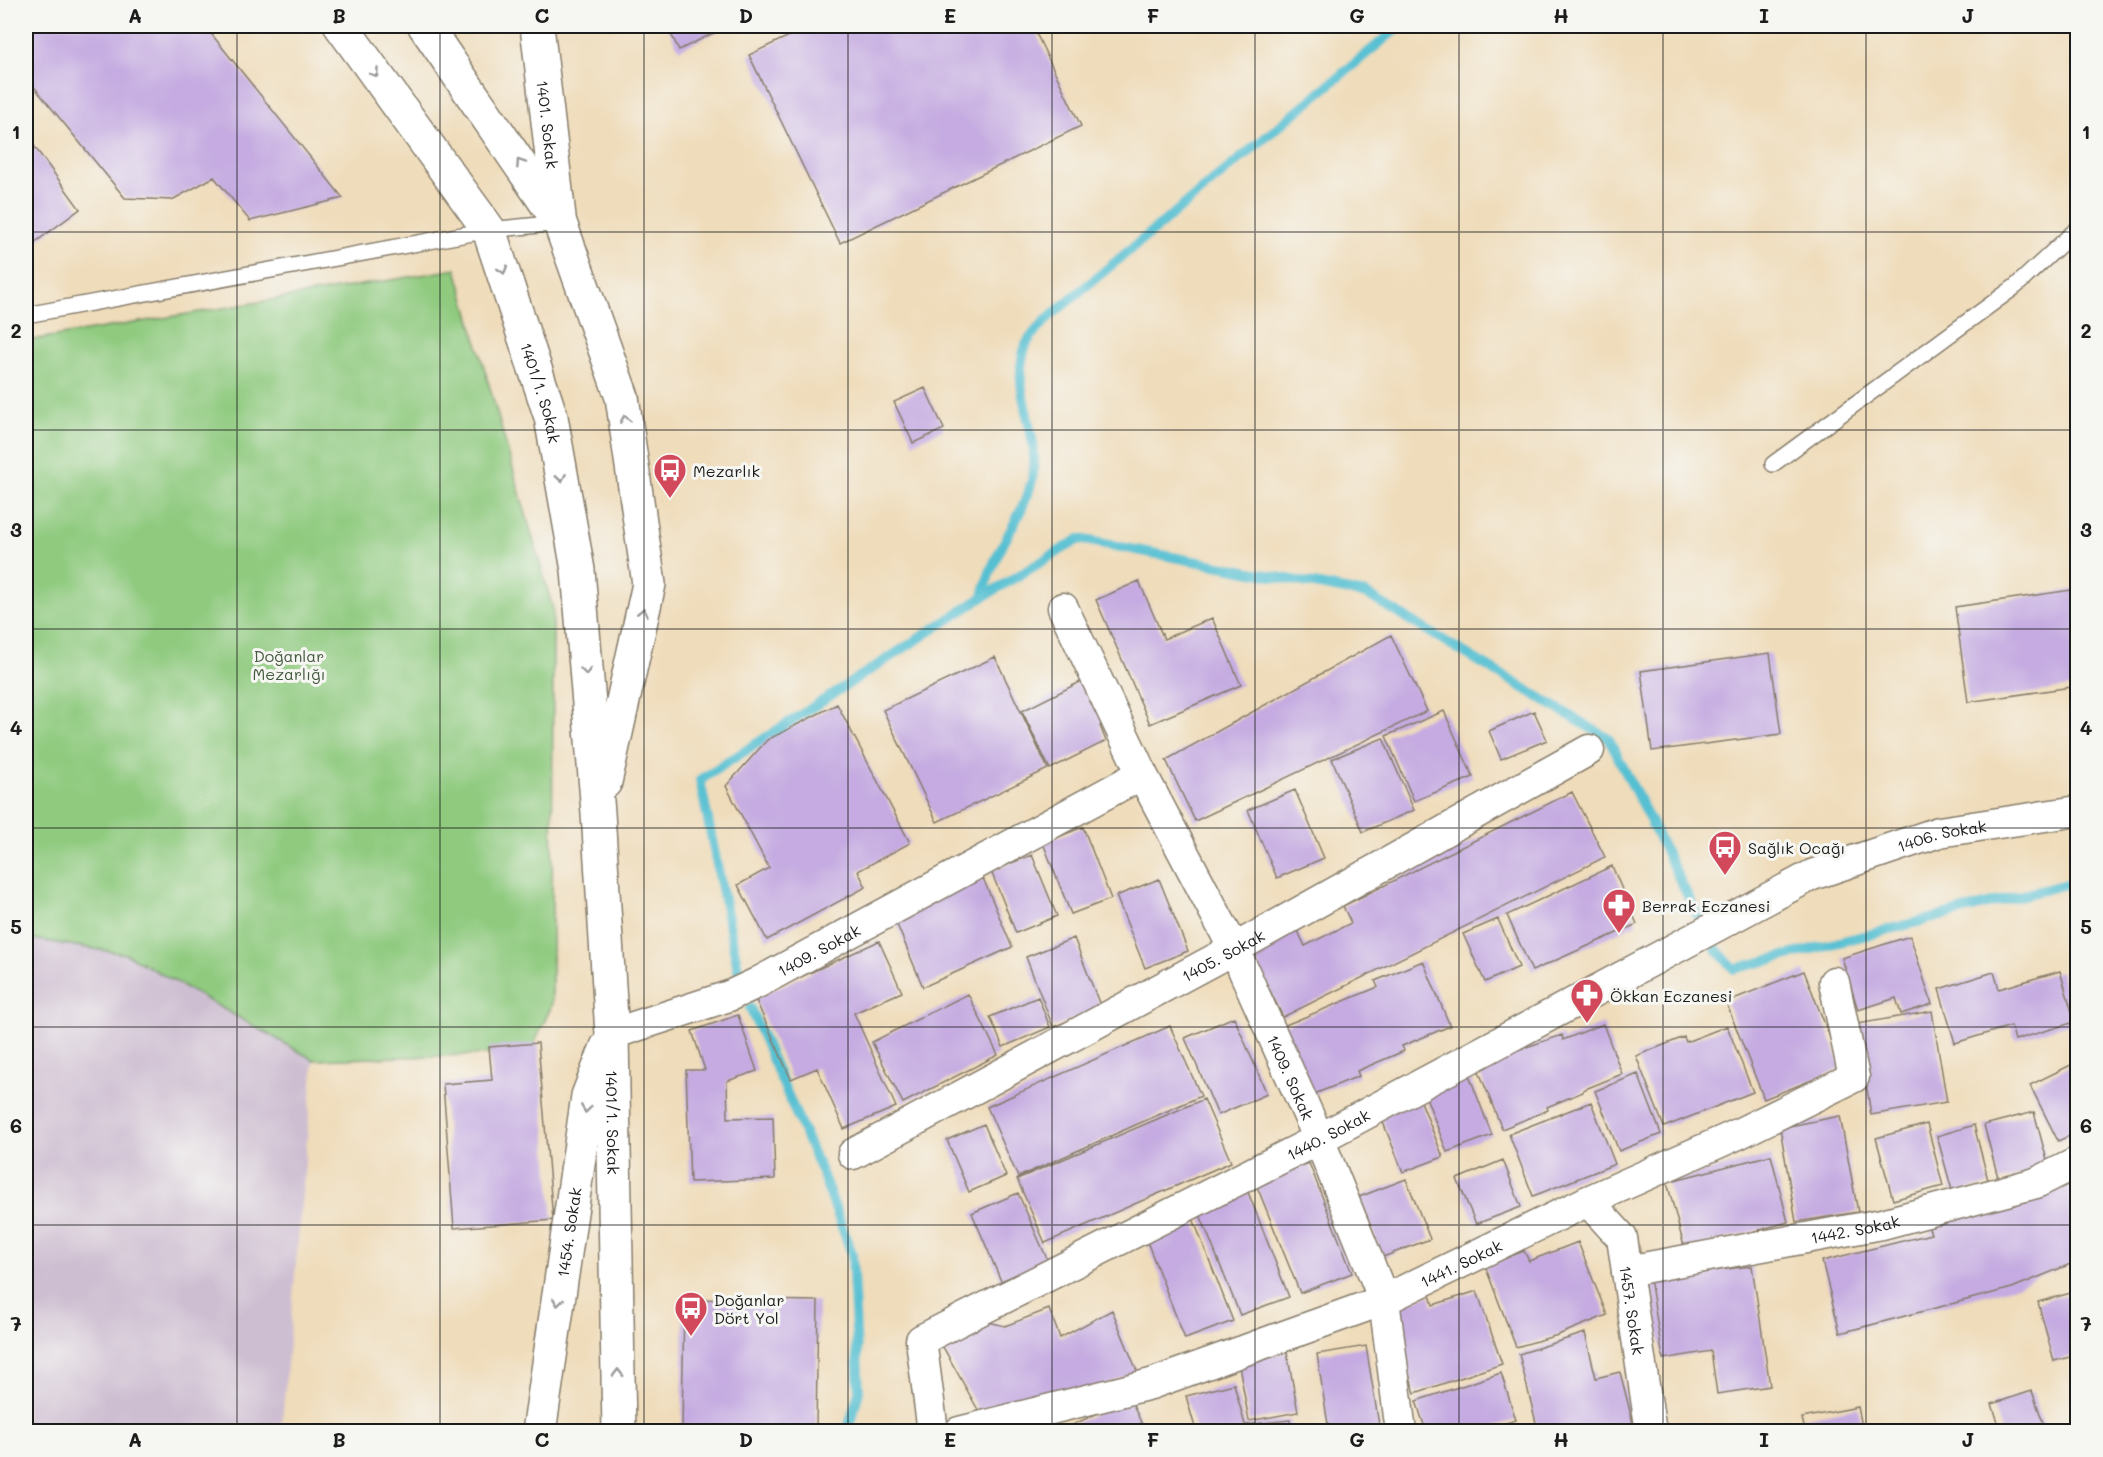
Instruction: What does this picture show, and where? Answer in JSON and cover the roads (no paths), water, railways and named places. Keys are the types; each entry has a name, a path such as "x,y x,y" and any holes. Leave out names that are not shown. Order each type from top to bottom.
{"main road":[{"name":"1401/1. Sokak","path":"341,26 489,230 550,417 578,570 598,813 612,1034 619,1431"},
{"name":"1401/1. Sokak","path":"425,26 560,223 622,397 649,584 598,813"},
{"name":"1401. Sokak","path":"537,26 560,223"},
{"name":"1454. Sokak","path":"539,1431 588,1096 612,1034"}],"street":[{"name":"1409. Sokak","path":"1063,608 1142,774 1234,949 1319,1139 1384,1300 1401,1431"},
{"name":"1405. Sokak","path":"853,1154 1234,949 1589,750"},
{"name":"1409. Sokak","path":"612,1034 729,996 757,983 1142,774"},
{"name":"1406. Sokak","path":"1812,874 1939,832 2078,811"},
{"name":"1440. Sokak","path":"933,1431 921,1340 1319,1139 1812,874"},
{"name":"1441. Sokak","path":"959,1431 1151,1384 1384,1300 1588,1201 1738,1134 1854,1077 1834,982"},
{"name":"1442. Sokak","path":"1627,1270 1882,1224 2036,1183 2078,1162"},
{"name":"1457. Sokak","path":"1588,1201 1622,1238 1651,1431"}],"lane":[{"path":"26,315 489,230 560,223"},
{"path":"1773,464 2016,286 2078,228"}],"waterway":[{"path":"983,597 992,567 1021,510 1032,480 1033,446 1021,379 1022,362 1030,338 1049,317 1400,26"},
{"path":"739,974 700,780 983,597 1079,539 1366,594 1609,739 1698,916"},
{"path":"1716,949 1734,969 2078,881"},
{"path":"750,1008 824,1178 852,1254 859,1392 847,1432"}],"place":[{"name":"Mezarlık","path":"670,499"},
{"name":"Sağlık Ocağı","path":"1725,876"},
{"name":"Berrak Eczanesi","path":"1619,934"},
{"name":"Ökkan Eczanesi","path":"1587,1024"},
{"name":"Doğanlar Dört Yol","path":"691,1337"}],"park label":[{"name":"Doğanlar Mezarlığı","path":"289,664"}]}
